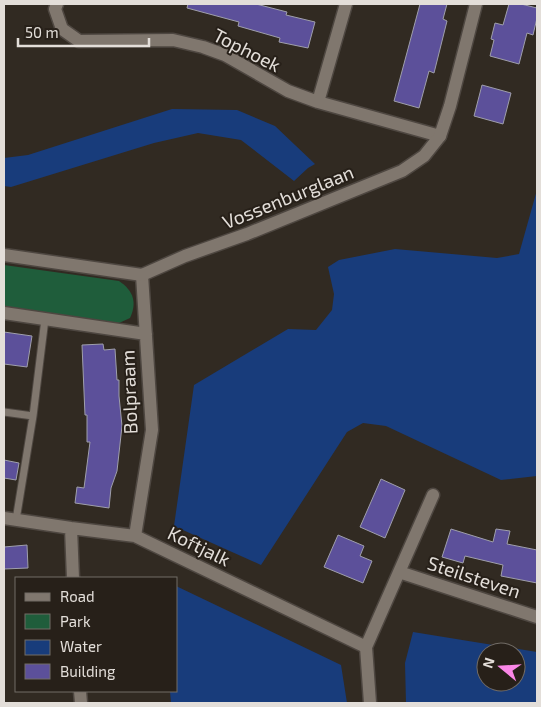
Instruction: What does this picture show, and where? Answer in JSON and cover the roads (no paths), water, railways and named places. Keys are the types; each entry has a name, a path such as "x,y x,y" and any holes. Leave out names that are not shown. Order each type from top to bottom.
{"street":[{"name":"Tophoek","path":"57,4 55,9 62,29 79,41 173,40 204,47 225,55 288,92 440,136"},
{"path":"318,102 346,4"},
{"name":"Vossenburglaan","path":"142,275 185,256 247,234 402,171 424,156 440,136 450,106 476,4"},
{"path":"4,255 142,275"},
{"name":"Bolpraam","path":"134,536 152,430 142,275"},
{"path":"4,313 146,334"},
{"name":"Steilsteven","path":"366,647 433,495"},
{"name":"Koftjalk","path":"10,519 134,536 366,647"},
{"path":"71,528 74,577"},
{"name":"Steilsteven","path":"399,572 537,617"},
{"path":"366,647 370,703"}],"lane":[{"path":"10,519 33,416 45,319"},
{"path":"4,412 33,416"}],"water":[{"path":"172,109 237,110 275,126 315,164 294,181 241,140 198,133 154,143 11,187 4,186 4,158 28,155"},
{"path":"537,190 537,476 501,480 386,426 363,423 347,432 261,565 174,526 194,385 288,329 316,330 332,310 334,294 328,267 339,260 395,249 497,258 519,254"},
{"path":"178,587 341,665 347,703 171,703 170,692 178,692"},
{"path":"413,632 476,642 476,692 526,692 526,650 537,652 537,703 406,703 405,663"}]}
